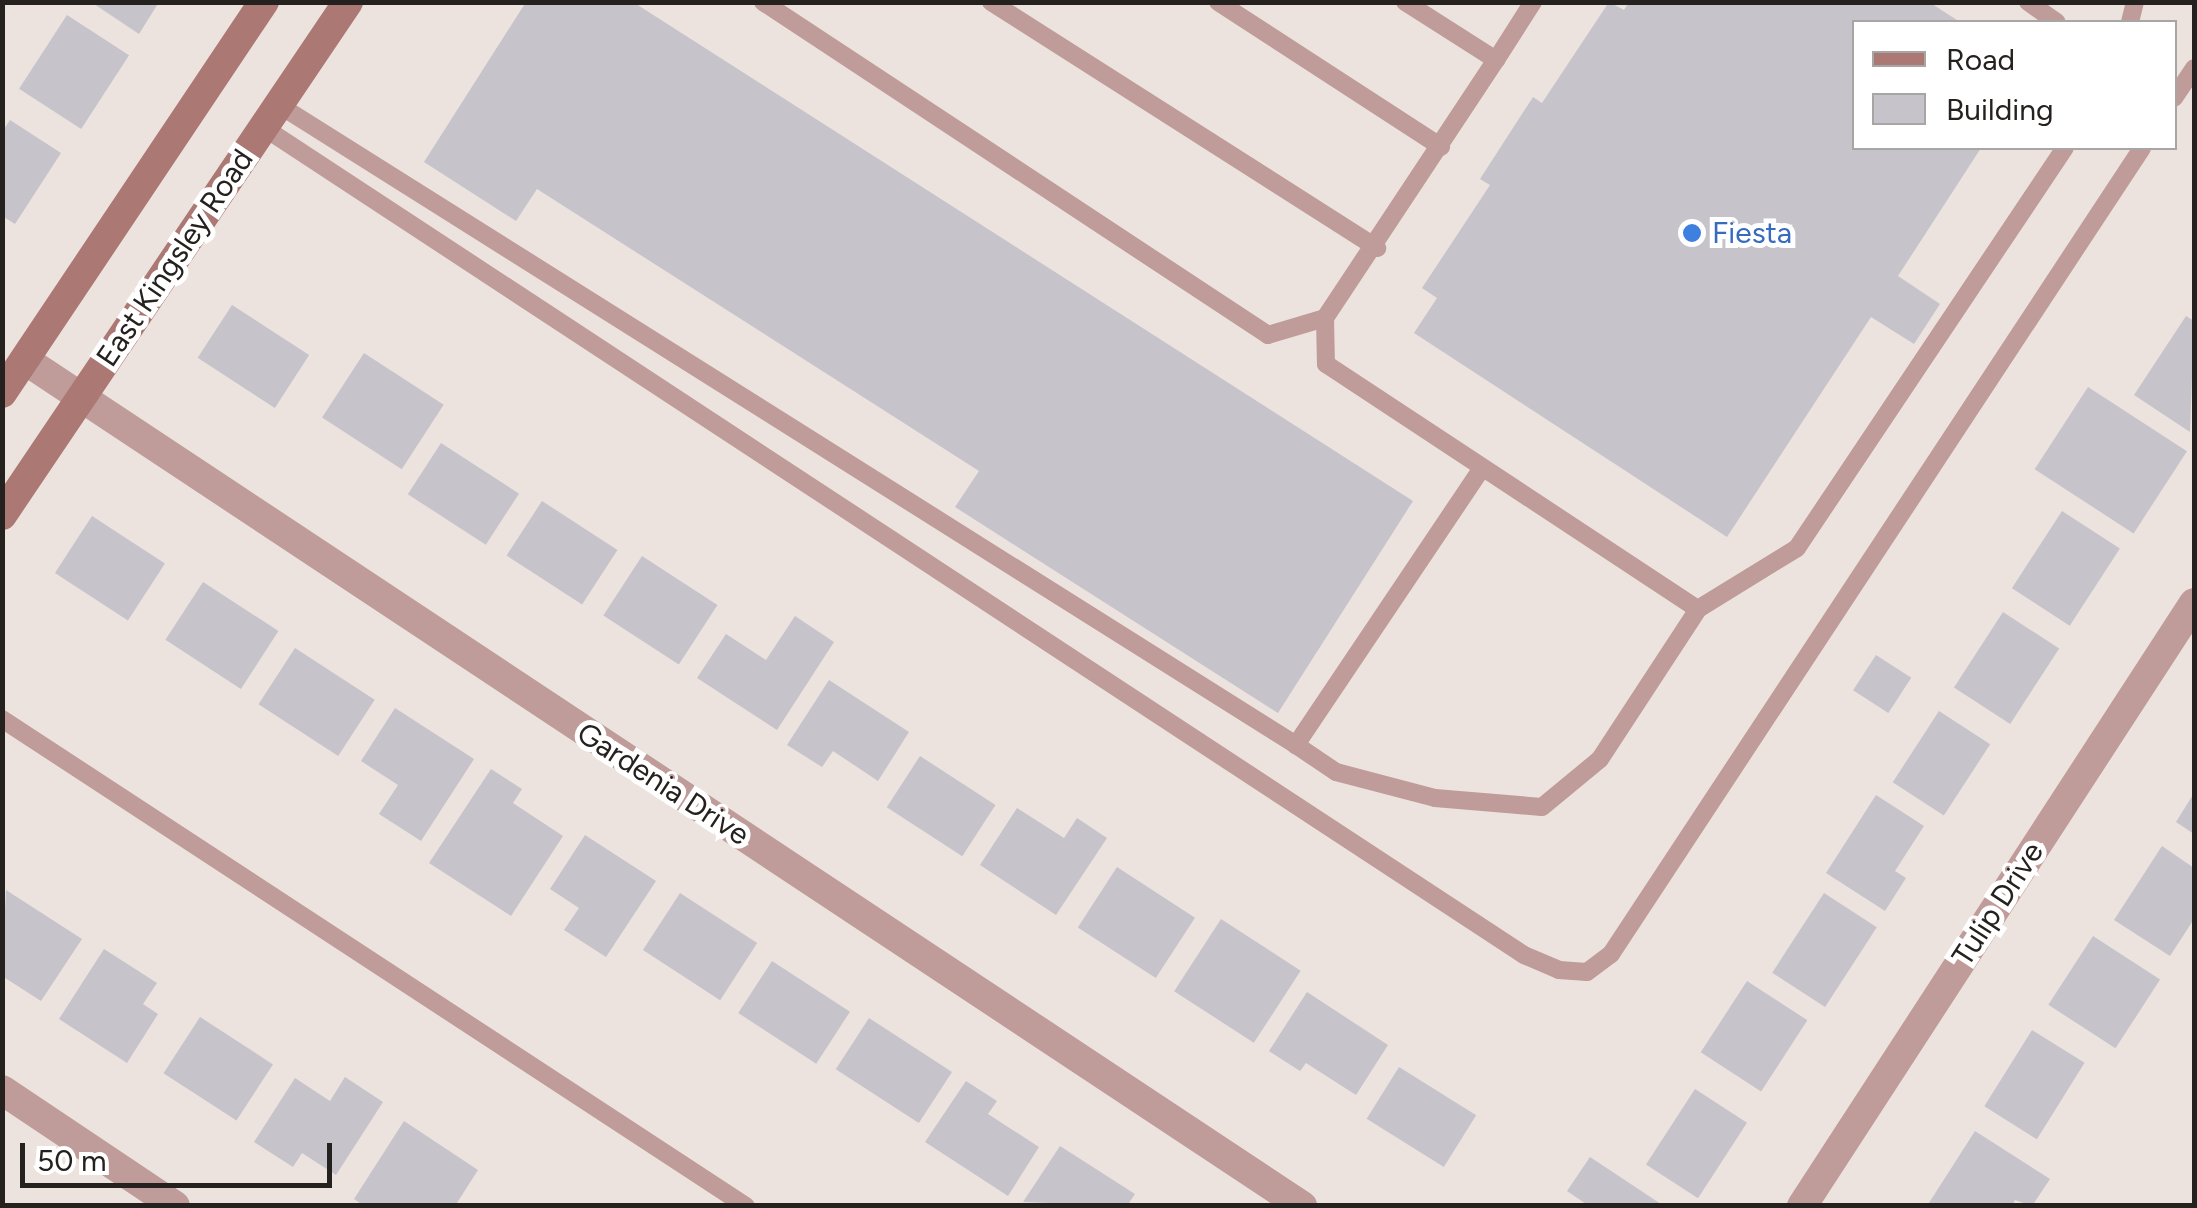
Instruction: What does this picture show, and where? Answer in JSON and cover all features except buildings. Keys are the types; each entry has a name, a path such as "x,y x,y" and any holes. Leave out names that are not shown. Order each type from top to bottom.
{"main road":[{"path":"2,392 264,2"},
{"name":"East Kingsley Road","path":"2,515 348,2"}],"street":[{"name":"Gardenia Drive","path":"25,360 79,400 1302,1206"},
{"name":"Tulip Drive","path":"1802,1206 2194,603"},
{"path":"2,1090 175,1206"}],"lane":[{"path":"763,2 1268,335 1326,318"},
{"path":"991,2 1376,248"},
{"path":"1218,2 1441,147"},
{"path":"1406,2 1496,60"},
{"path":"1533,2 1376,248 1326,318 1326,364 1698,609"},
{"path":"2028,2 2054,20"},
{"path":"2177,94 2194,68"},
{"path":"271,116 1524,955 1586,972 1611,954 2141,150"},
{"path":"271,116 1336,772 1436,798 1542,806 1600,759 1698,609 1797,548 2064,150"},
{"path":"1296,745 1482,468"},
{"path":"2,719 746,1206"}],"place":[{"name":"Fiesta","path":"1692,233"}]}
